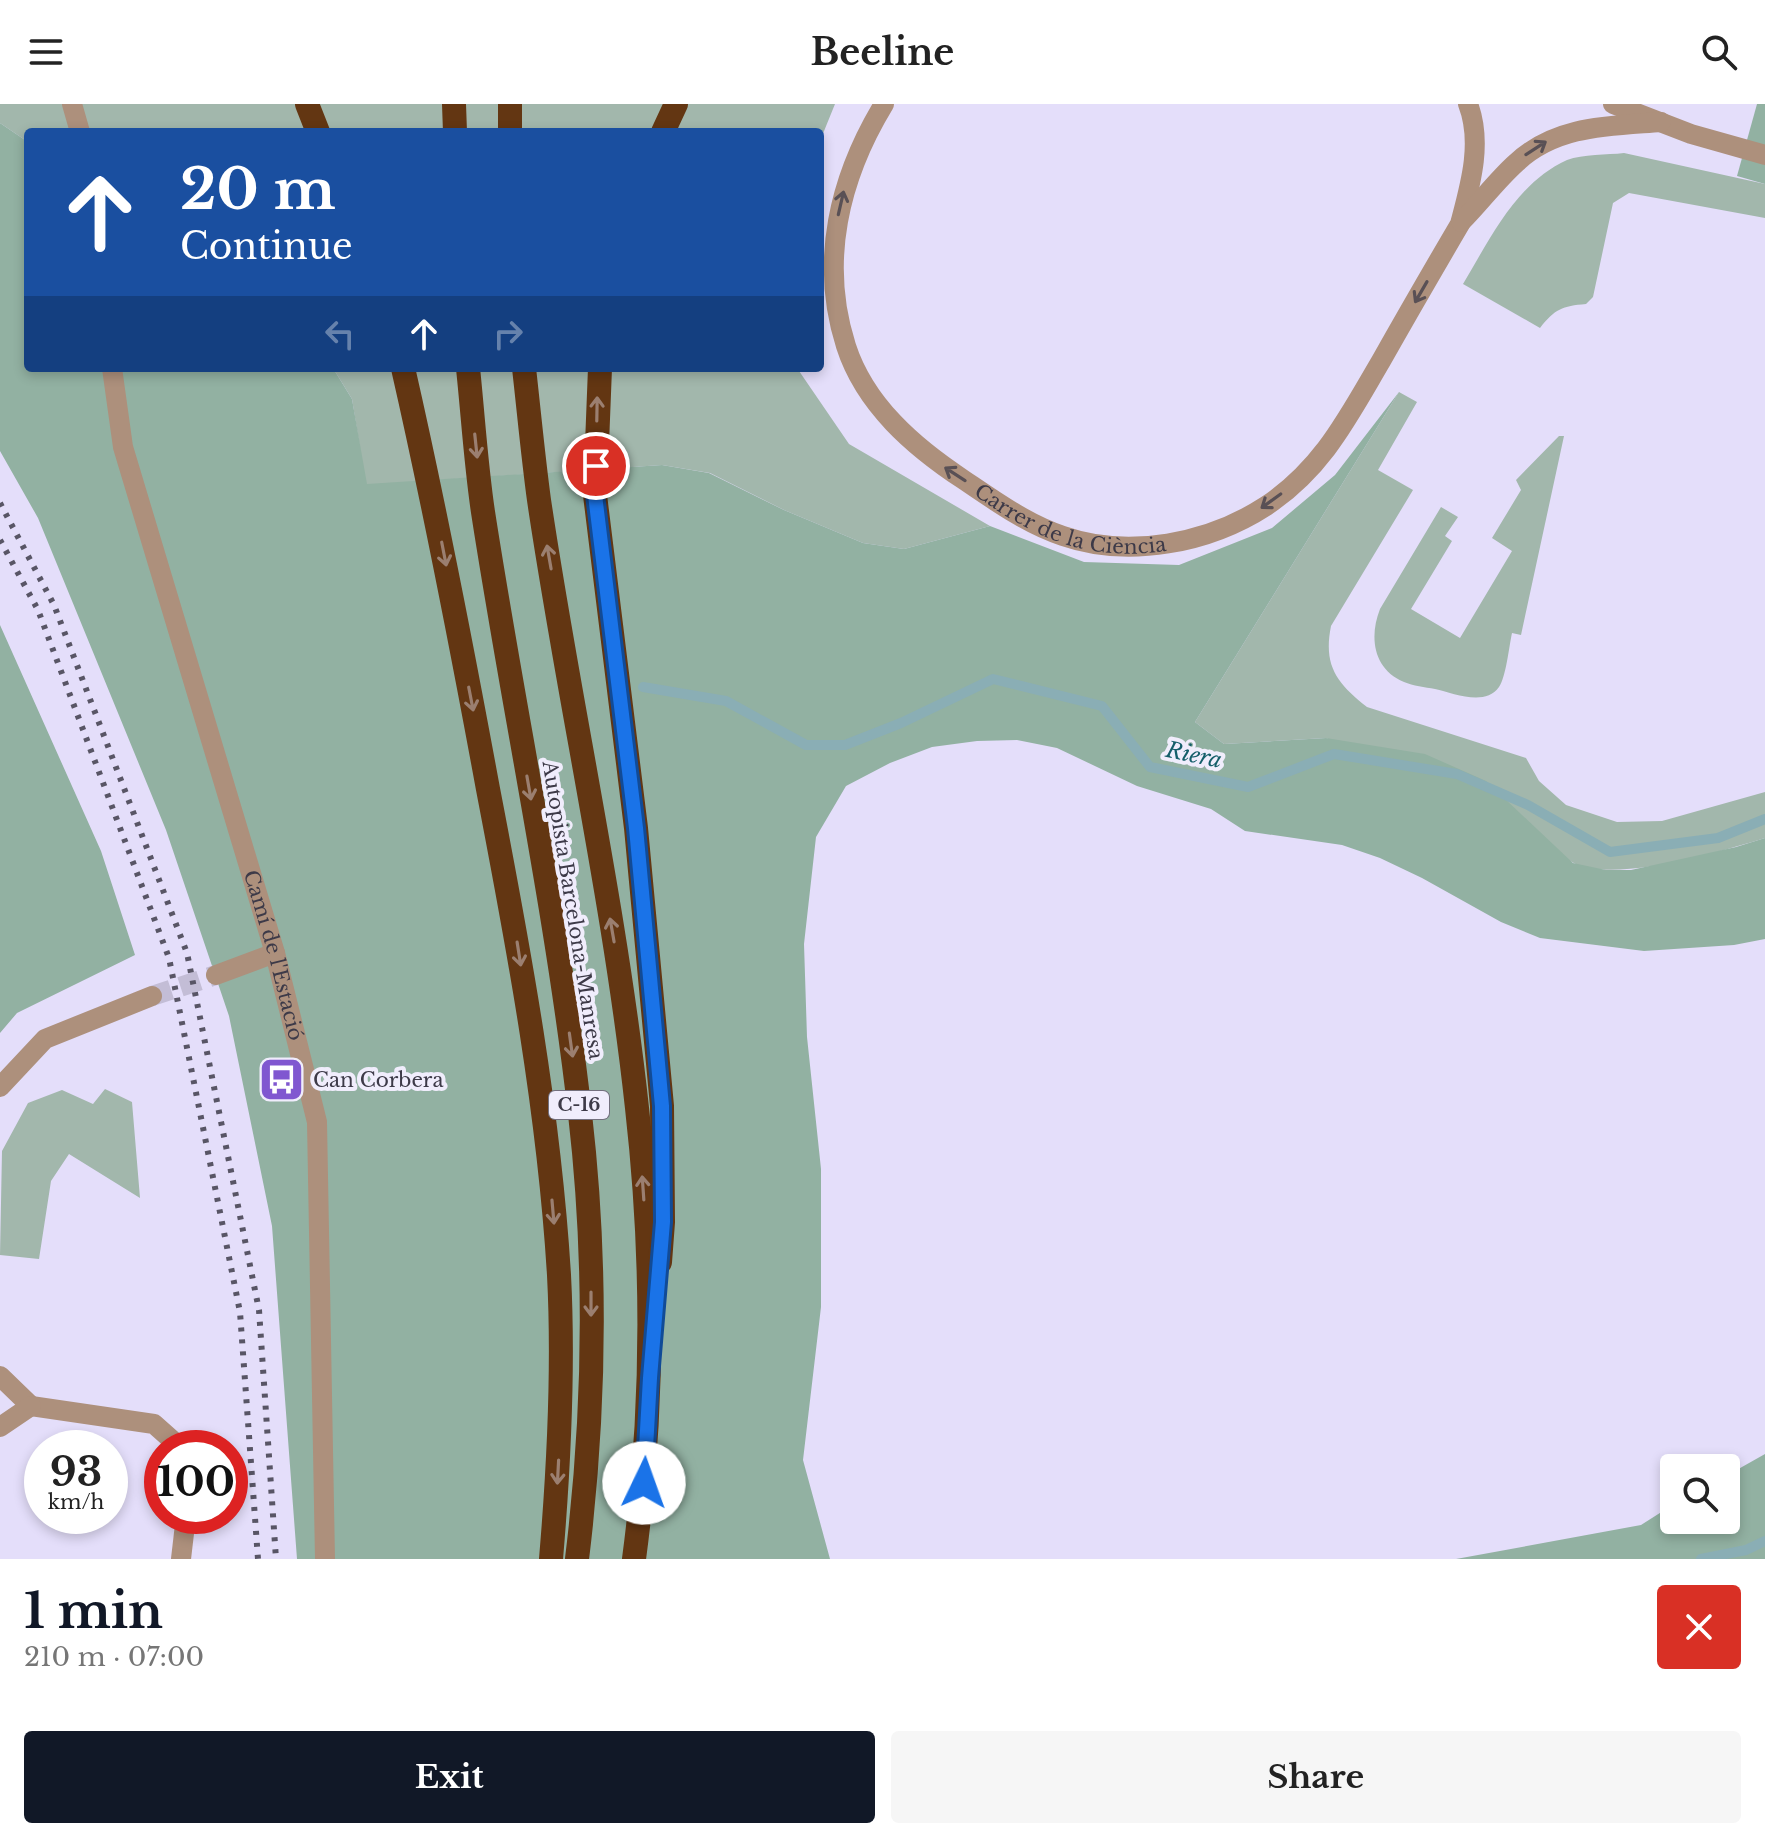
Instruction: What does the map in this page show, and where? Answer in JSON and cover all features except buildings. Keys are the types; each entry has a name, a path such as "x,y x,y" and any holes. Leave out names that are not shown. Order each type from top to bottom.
{"highway":[{"path":"307,104 316,128"},
{"path":"454,104 455,128"},
{"path":"510,104 510,128"},
{"path":"665,128 676,104"},
{"path":"404,372 460,638 518,949 545,1118 559,1275 561,1374 559,1472 551,1559"},
{"name":"Autopista Barcelona-Manresa","path":"468,372 482,508 558,950 580,1116 591,1279 591,1377 587,1479 577,1559"},
{"name":"Autopista Barcelona-Manresa","path":"524,372 539,498 615,947 637,1109 649,1278 650,1378 644,1483 634,1559"},
{"path":"600,372 595,495 636,828 662,1106 663,1222 650,1378"}],"street":[{"path":"72,104 79,128"},
{"name":"Carrer de la Ciència","path":"884,104 845,183 835,230 832,273 847,349 867,391 894,425 934,461 1025,518 1066,537 1105,544 1184,541 1232,526 1269,504 1303,476 1332,445 1460,224"},
{"path":"1460,224 1475,153 1473,118 1468,104"},
{"path":"1613,104 1691,134 1765,155"},
{"path":"1460,224 1517,161 1546,141 1578,130 1661,122"},
{"name":"Camí de l'Estació","path":"113,372 123,447 275,953 317,1122 325,1559"},
{"path":"216,975 275,953"},
{"path":"0,1087 45,1039 152,996"},
{"path":"0,1376 31,1406 154,1424 161,1430"},
{"path":"0,1427 31,1406"},
{"path":"181,1559 184,1534"}],"green space":[{"path":"0,104 835,104 824,131 824,128 24,128 24,139 0,123"},
{"path":"1757,104 1765,104 1765,184 1737,176"},
{"path":"0,123 24,139 24,372 335,372 352,399 367,484 662,465 709,473 784,510 863,543 904,549 990,526 1084,562 1179,565 1272,528 1335,475 1399,392 1195,722 1224,744 1326,738 1425,754 1486,781 1573,863 1606,870 1631,870 1765,838 1765,939 1734,945 1644,951 1540,938 1501,922 1380,858 1342,845 1245,831 1211,809 1137,786 1057,748 1017,740 977,741 932,747 890,763 846,786 816,837 804,944 807,1037 821,1169 821,1307 803,1460 830,1559 297,1559 272,1226 229,1016 166,830 38,518 0,451"},
{"path":"1624,153 1765,184 1765,218 1629,193 1613,203 1593,297 1586,304 1560,310 1540,328 1463,284 1494,231 1533,183 1567,160"},
{"path":"335,372 800,372 849,444 990,526 904,549 863,543 784,510 710,473 662,465 366,485 352,399"},
{"path":"1399,392 1417,402 1378,470 1413,490 1331,626 1329,652 1340,681 1367,707 1526,758 1539,781 1566,805 1617,822 1662,821 1765,792 1765,838 1667,864 1612,870 1589,868 1568,860 1544,837 1326,738 1224,744 1195,722"},
{"path":"1559,436 1564,436 1521,635 1512,633 1499,687 1486,696 1468,697 1411,684 1394,676 1380,661 1376,651 1375,630 1380,609 1441,507 1458,517 1445,536 1452,541 1411,609 1460,638 1512,551 1492,538 1521,490 1516,480"},
{"path":"0,625 101,851 135,955 17,1013 0,1033"},
{"path":"105,1089 132,1102 140,1198 69,1154 51,1181 39,1259 0,1255 2,1151 28,1103 62,1090 93,1104"},
{"path":"1765,1454 1765,1559 1456,1559 1641,1525 1660,1513 1660,1534 1740,1534 1740,1468"}],"waterway":[{"name":"Riera","path":"643,687 726,701 806,745 845,745 901,723 993,679 1102,706 1150,767 1248,787 1334,754 1457,774 1528,805 1610,852 1718,838 1765,819"},
{"path":"1701,1559 1746,1550 1765,1541"}],"tunnel":[{"path":"152,996 216,975"}],"railway":[{"path":"0,503 54,605 187,953 259,1310 276,1559"},
{"path":"0,540 38,610 169,958 240,1312 258,1559"}],"place":[{"name":"Can Corbera","path":"282,1080"}],"route":[{"path":"596,466 595,495 636,828 662,1106 663,1222 644,1483"}]}
